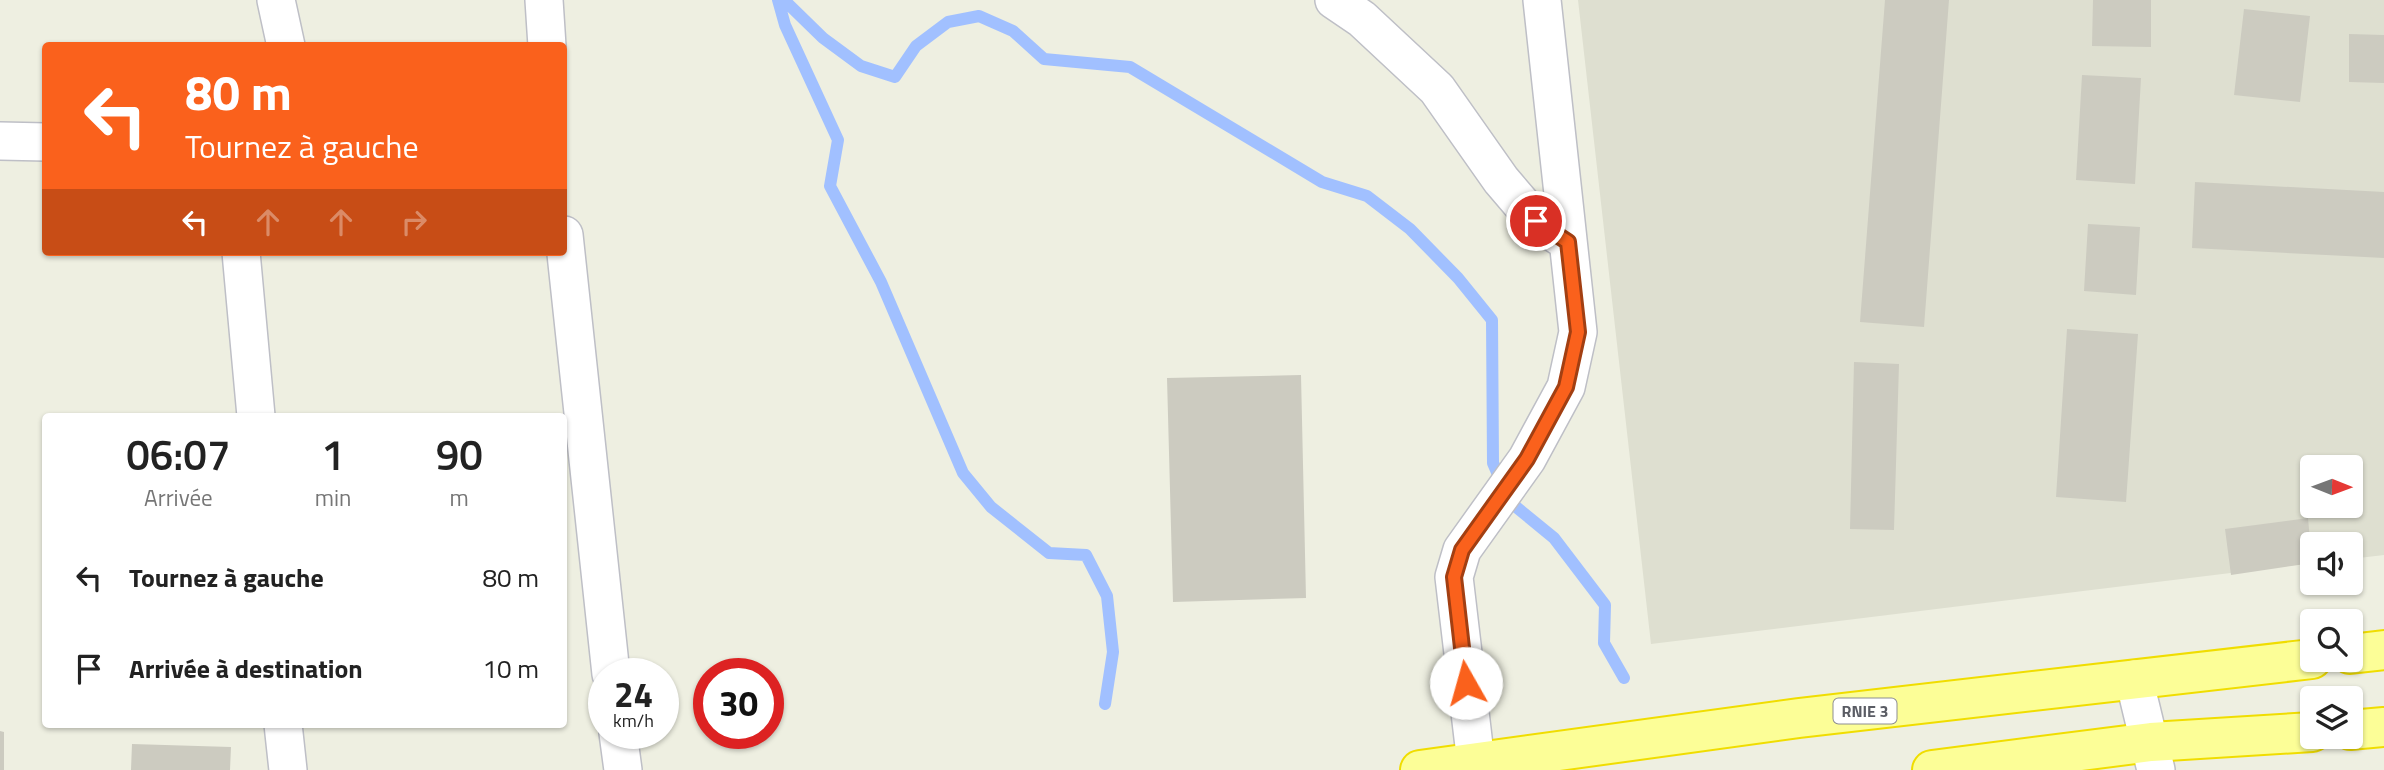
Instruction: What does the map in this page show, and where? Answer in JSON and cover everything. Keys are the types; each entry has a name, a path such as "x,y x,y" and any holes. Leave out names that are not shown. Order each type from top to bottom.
{"highway":[{"path":"2363,652 2384,650"},
{"name":"RNIE 3","path":"1420,770 1799,718 2300,660"},
{"path":"2363,729 2384,727"},
{"path":"1932,770 2154,756 2300,734"}],"street":[{"path":"276,0 285,42"},
{"path":"544,0 547,42"},
{"path":"1334,0 1362,19 1437,89 1501,180 1536,221 1568,242"},
{"path":"1476,763 1454,577 1462,550 1527,459 1566,387 1578,332 1542,0"},
{"path":"0,141 42,142"},
{"path":"241,256 257,413"},
{"path":"566,256 609,658"},
{"path":"2134,679 2154,756"},
{"path":"283,728 288,770"},
{"path":"620,749 622,770"}],"shaded area":[{"path":"1578,0 2384,0 2384,555 2363,557 2363,532 2300,532 2300,564 1651,644"}],"building":[{"path":"1885,0 1949,0 1924,327 1860,322"},
{"path":"2093,0 2151,0 2151,47 2092,46"},
{"path":"2244,9 2310,16 2300,102 2234,95"},
{"path":"2349,34 2384,35 2384,83 2349,82"},
{"path":"2082,75 2141,78 2135,184 2076,180"},
{"path":"2195,182 2384,192 2384,258 2192,248"},
{"path":"2088,224 2140,227 2136,295 2084,291"},
{"path":"2067,329 2138,334 2126,502 2056,497"},
{"path":"1854,362 1899,364 1894,530 1850,529"},
{"path":"1301,375 1306,598 1173,602 1167,378"},
{"path":"2308,518 2309,532 2300,532 2300,565 2231,575 2225,529"},
{"path":"0,731 4,732 4,770 0,770"},
{"path":"132,744 231,747 230,770 131,770"}],"waterway":[{"path":"778,0 785,25 838,140 830,186 881,282 963,473 991,507 1049,553 1086,555 1107,596 1113,652 1105,704"},
{"path":"784,0 823,38 861,66 895,77 916,46 948,22 979,16 1013,31 1044,59 1130,67 1322,182 1367,196 1410,229 1458,278 1492,320 1493,463 1510,502 1554,538 1605,605 1604,643 1624,678"}],"route":[{"path":"1466,683 1454,577 1462,550 1527,459 1566,387 1578,332 1568,242 1536,221"}]}
